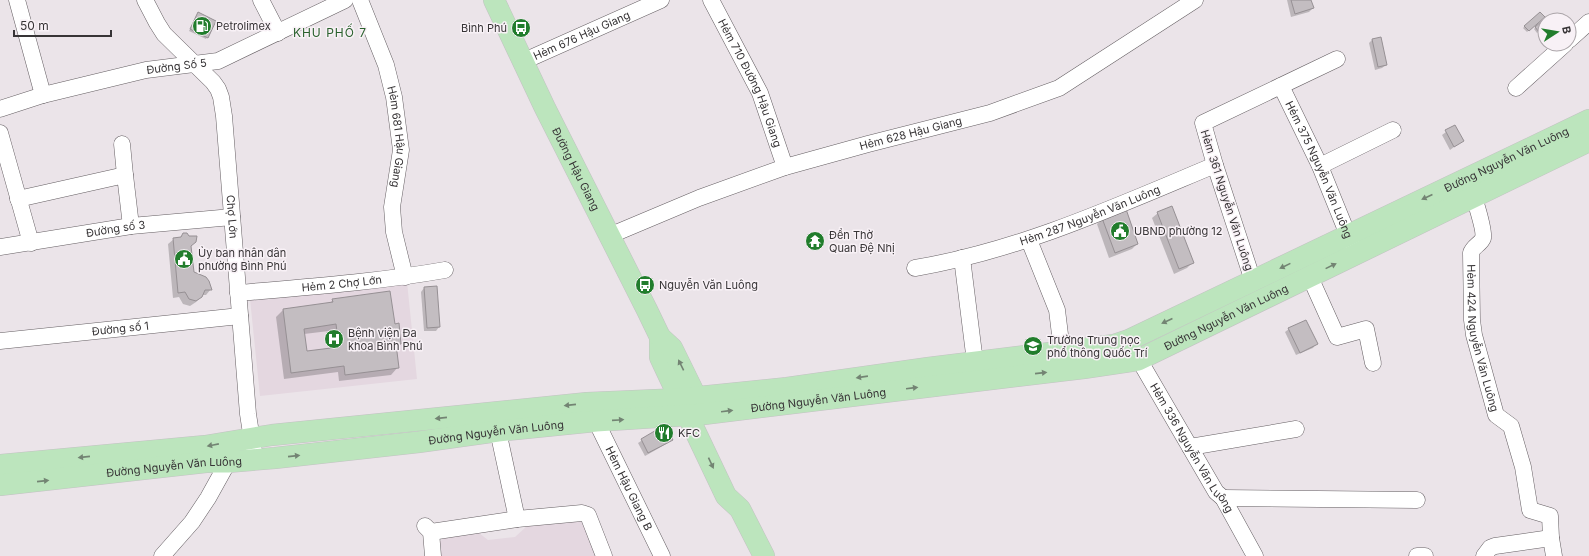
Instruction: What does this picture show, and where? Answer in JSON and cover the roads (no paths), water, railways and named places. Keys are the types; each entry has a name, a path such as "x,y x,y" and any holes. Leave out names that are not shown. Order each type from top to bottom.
{"main road":[{"name":"Đường Hậu Giang","path":"494,0 545,108 611,235 660,337 672,348 726,496 740,510 764,556"},
{"name":"Đường Nguyễn Văn Luông","path":"1,471 228,462 336,452 498,431 596,421 692,406 786,388 975,362 1114,345 1129,340 1589,120"},
{"name":"Đường Nguyễn Văn Luông","path":"1,471 205,446 252,438 588,403 692,406 1084,368 1138,360 1589,141"}],"street":[{"path":"17,0 44,95"},
{"name":"Chợ Lớn","path":"145,0 164,34 213,82 221,96 248,414 255,459"},
{"path":"261,0 278,33"},
{"name":"Đường Số 5","path":"0,109 44,95 146,70 218,61 345,0"},
{"name":"Hẻm 681 Hậu Giang","path":"360,0 386,65 394,97 401,150 392,207 394,232 405,277"},
{"name":"Hẻm 676 Hậu Giang","path":"524,61 661,0"},
{"name":"Hẻm 710 Đường Hậu Giang","path":"711,0 760,93 786,167"},
{"name":"Hẻm 628 Hậu Giang","path":"611,235 699,198 786,167 868,144 990,114 1059,88 1195,0"},
{"path":"1577,33 1589,22"},
{"path":"1516,88 1556,52"},
{"name":"Hẻm 361 Nguyễn Văn Luông","path":"1253,281 1215,165 1203,123 1337,59"},
{"name":"Hẻm 375 Nguyễn Văn Luông","path":"1281,86 1320,166 1356,254"},
{"path":"1320,166 1393,130"},
{"path":"0,133 31,243"},
{"path":"122,144 131,226"},
{"name":"Hẻm 287 Nguyễn Văn Luông","path":"915,268 962,258 1029,240 1093,216 1215,165"},
{"path":"18,199 125,175"},
{"name":"Hẻm 424 Nguyễn Văn Luông","path":"1474,196 1483,234 1482,240 1475,246 1471,253 1472,320 1474,336 1496,415 1511,426 1523,468 1530,510 1550,516 1554,556"},
{"name":"Đường số 3","path":"0,247 131,226 232,218"},
{"path":"1029,240 1057,310 1062,351"},
{"path":"962,258 975,362"},
{"name":"Hẻm 2 Chợ Lớn","path":"238,292 341,285 405,277 445,270"},
{"path":"1310,277 1338,338 1366,329 1373,362"},
{"name":"Đường số 1","path":"0,341 240,316"},
{"name":"Hẻm 336 Nguyễn Văn Luông","path":"1129,340 1138,360 1216,492 1223,498 1255,556"},
{"name":"Hẻm Hậu Giang B","path":"596,421 662,556"},
{"path":"1190,447 1296,429"},
{"path":"498,431 517,519"},
{"path":"162,556 192,522 208,498 228,462"},
{"path":"1223,498 1417,500"},
{"path":"433,556 428,529 582,513 588,515 604,556"},
{"path":"1484,556 1490,548 1495,546 1551,538"},
{"path":"1417,556 1425,556"}],"place":[{"name":"Petrolimex","path":"202,26"},
{"name":"Bình Phú","path":"521,28"},
{"name":"UBND phường 12","path":"1120,231"},
{"name":"Đền Thờ Quan Đệ Nhị","path":"815,241"},
{"name":"Ủy ban nhân dân phường Bình Phú","path":"184,259"},
{"name":"Nguyễn Văn Luông","path":"645,285"},
{"name":"Bệnh viện Đa khoa Bình Phú","path":"334,339"},
{"name":"Trường Trung học phổ thông Quốc Trí","path":"1033,346"},
{"name":"KFC","path":"664,433"}],"district":[{"name":"KHU PHỐ 7","path":"330,32"}]}
